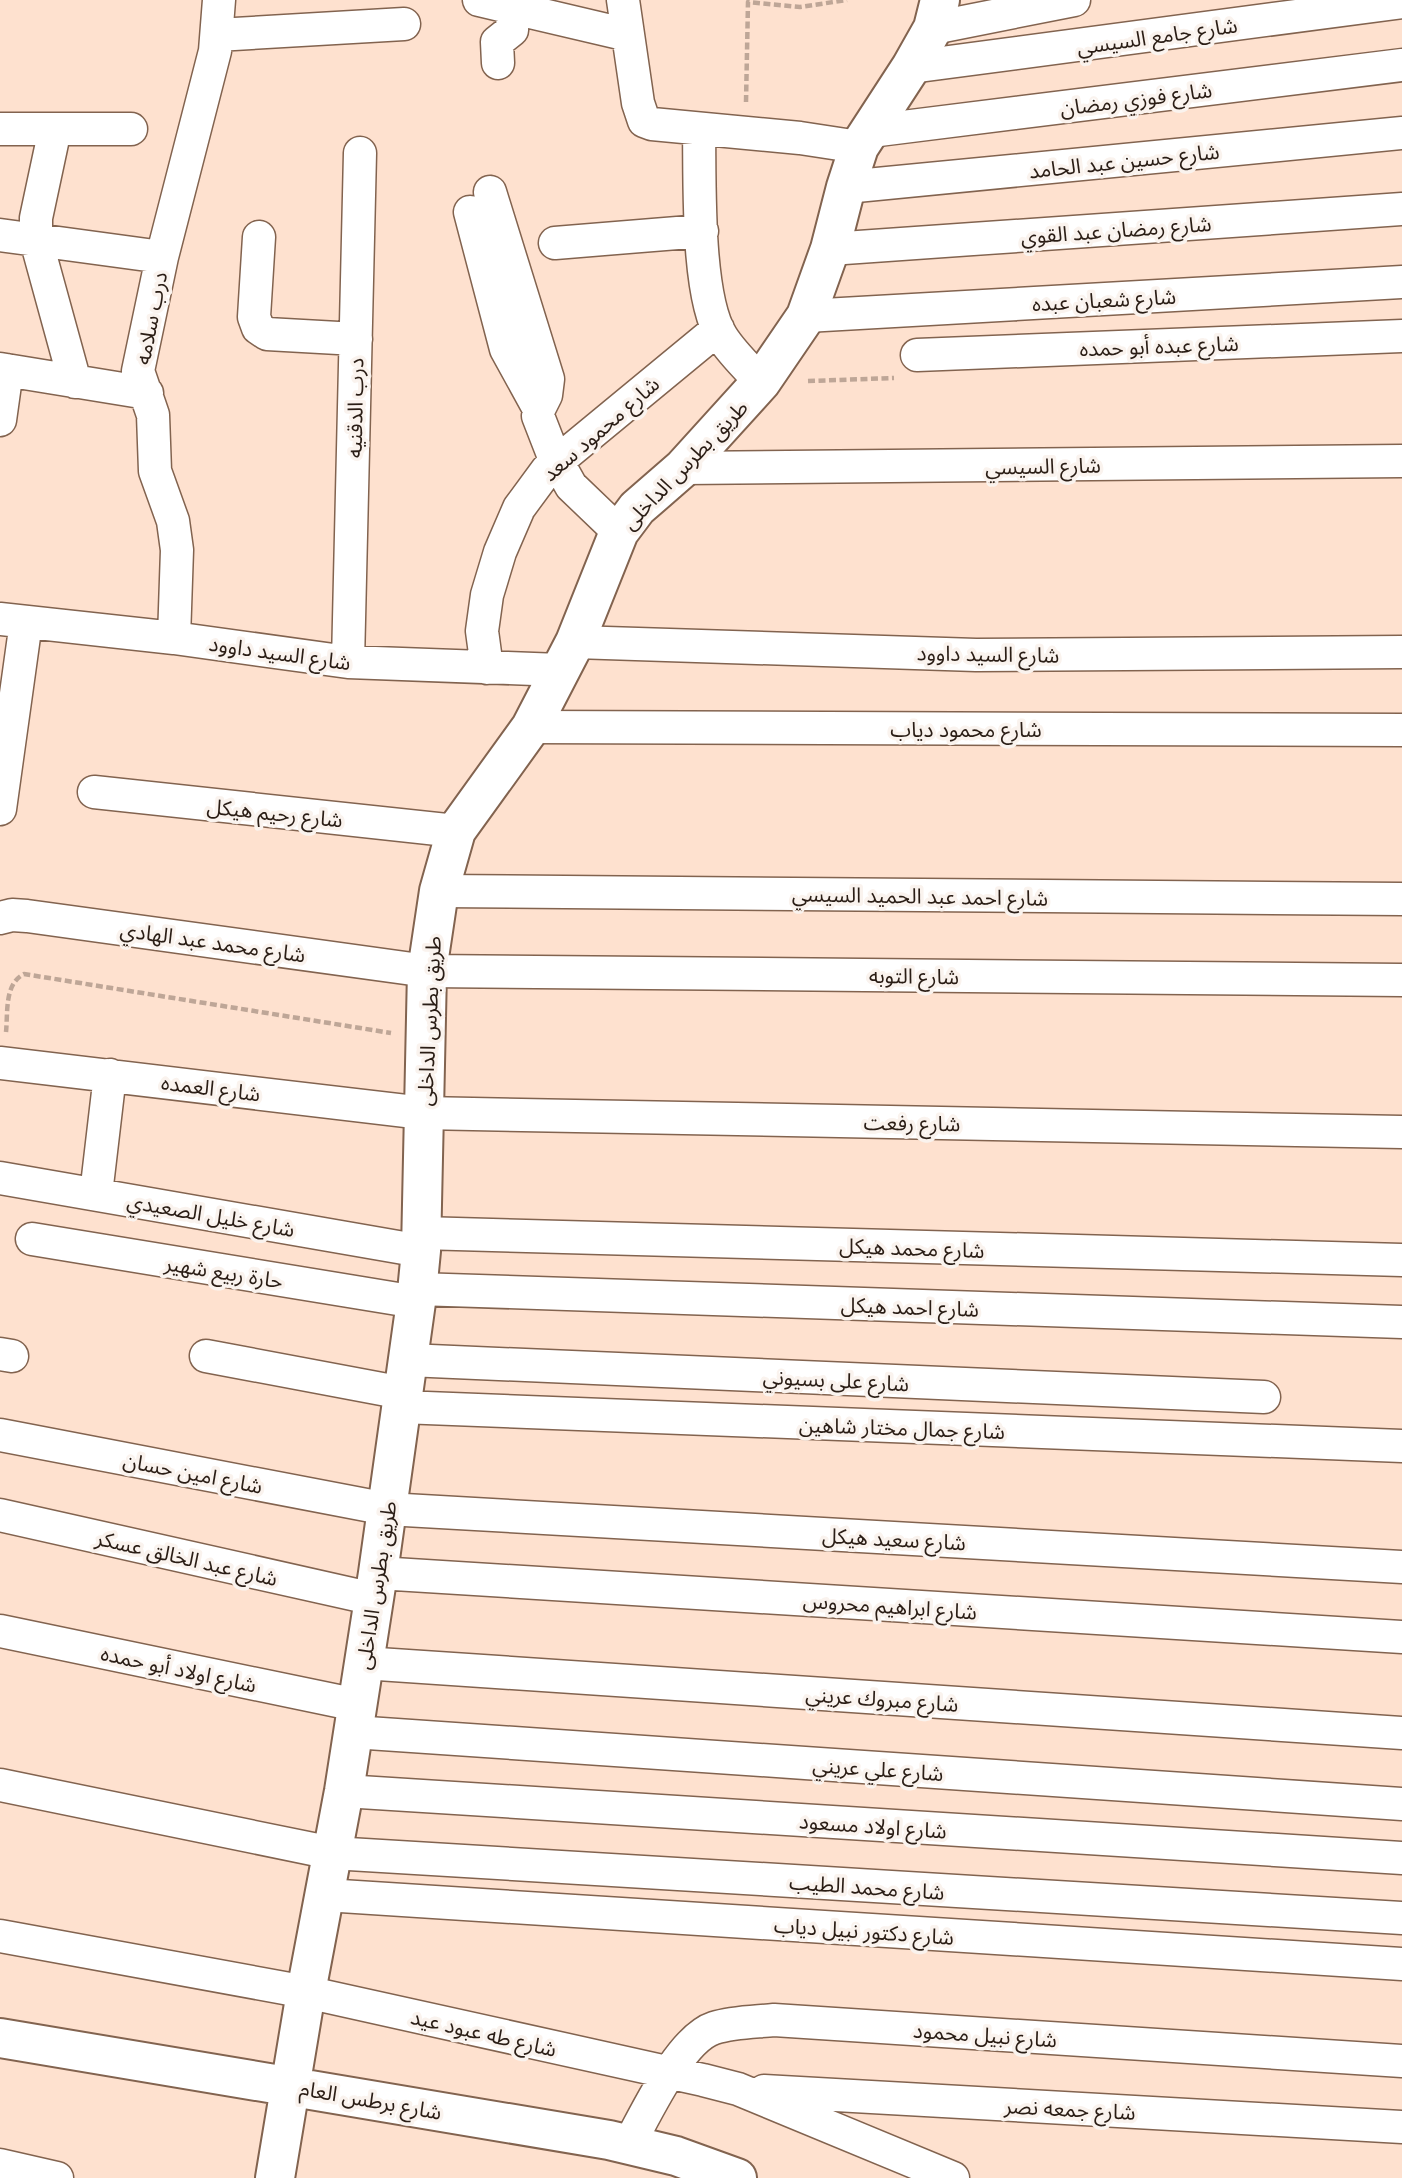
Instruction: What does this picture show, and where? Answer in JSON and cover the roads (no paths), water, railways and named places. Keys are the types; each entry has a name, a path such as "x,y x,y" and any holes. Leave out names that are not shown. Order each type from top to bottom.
{"street":[{"name":"درب سلامه","path":"174,638 176,543 173,521 155,471 153,415 140,382 139,359 162,257 215,51 219,0"},
{"path":"492,4 628,35 623,0"},
{"path":"937,14 1074,0"},
{"name":"شارع جامع السيسي","path":"911,67 1402,2"},
{"path":"492,4 512,30 497,42 498,62"},
{"name":"طريق بطرس الداخلى","path":"275,2178 306,1992 344,1791 417,1296 421,1242 427,971 439,891 456,831 531,727 568,656 619,532 637,509 683,468 761,382 806,316 830,249 846,187 865,139 911,67 937,14"},
{"path":"217,35 404,24"},
{"name":"شارع فوزي رمضان","path":"628,35 638,103 644,121 652,124 800,138 865,139 1402,65"},
{"path":"0,129 131,129"},
{"path":"55,129 36,218 36,240 75,382"},
{"path":"699,129 704,268 712,316 722,337 761,382"},
{"name":"شارع حسين عبد الحامد","path":"846,187 1402,133"},
{"name":"درب الدقنيه","path":"348,662 360,153"},
{"path":"480,202 548,379 546,395 538,416 571,486 619,532"},
{"name":"شارع رمضان عبد القوي","path":"830,249 1402,209"},
{"path":"555,243 702,231"},
{"path":"0,235 162,257"},
{"path":"259,237 254,317 258,328 267,334 356,339"},
{"name":"شارع شعبان عبده","path":"806,316 1402,282"},
{"name":"شارع محمود سعد","path":"487,668 482,631 488,595 500,552 519,508 547,470 557,461 718,329"},
{"name":"شارع عبده أبو حمده","path":"917,355 1402,336"},
{"path":"0,420 3,370 146,393"},
{"name":"شارع السيسي","path":"683,468 1402,461"},
{"path":"0,809 13,620"},
{"name":"شارع السيد داوود","path":"13,620 174,638 348,662 487,668 568,656 1402,652"},
{"name":"شارع محمود دياب","path":"531,727 1402,730"},
{"name":"شارع رحيم هيكل","path":"94,792 456,831"},
{"name":"شارع احمد عبد الحميد السيسي","path":"439,891 1402,899"},
{"name":"شارع محمد عبد الهادي","path":"0,918 27,915 427,971"},
{"name":"شارع التوبه","path":"427,971 1402,980"},
{"name":"شارع العمده","path":"0,1063 423,1112"},
{"path":"96,1194 110,1075"},
{"name":"شارع رفعت","path":"423,1112 1402,1132"},
{"name":"شارع خليل الصعيدي","path":"0,1178 421,1242"},
{"name":"حارة ربيع شهير","path":"32,1239 417,1296"},
{"name":"شارع محمد هيكل","path":"421,1242 1402,1260"},
{"name":"شارع احمد هيكل","path":"417,1296 1402,1322"},
{"path":"205,1356 404,1387"},
{"name":"شارع على بسيوني","path":"404,1387 1118,1391 1264,1397"},
{"name":"شارع جمال مختار شاهين","path":"404,1387 1115,1435 1402,1446"},
{"path":"1115,1435 1118,1391"},
{"name":"شارع امين حسان","path":"0,1435 387,1510"},
{"name":"شارع سعيد هيكل","path":"387,1510 1402,1567"},
{"name":"شارع عبد الخالق عسكر","path":"0,1515 376,1586"},
{"name":"شارع ابراهيم محروس","path":"376,1586 1402,1637"},
{"name":"شارع اولاد أبو حمده","path":"0,1631 355,1718"},
{"name":"شارع مبروك عريني","path":"363,1663 1402,1733"},
{"name":"شارع علي عريني","path":"355,1718 1402,1804"},
{"name":"شارع محمد الطيب","path":"0,1785 332,1853 1402,1918"},
{"name":"شارع اولاد مسعود","path":"344,1791 1402,1858"},
{"name":"شارع دكتور نبيل دياب","path":"326,1895 1402,1964"},
{"name":"شارع طه عبود عيد","path":"0,1936 306,1992 738,2089 953,2178"},
{"name":"شارع نبيل محمود","path":"629,2144 667,2073 691,2045 712,2029 774,2020 1402,2061"},
{"name":"شارع برطس العام","path":"0,2038 629,2144 676,2156 737,2178"},
{"name":"شارع جمعه نصر","path":"738,2089 1402,2127"},
{"path":"0,2165 57,2178"}]}
